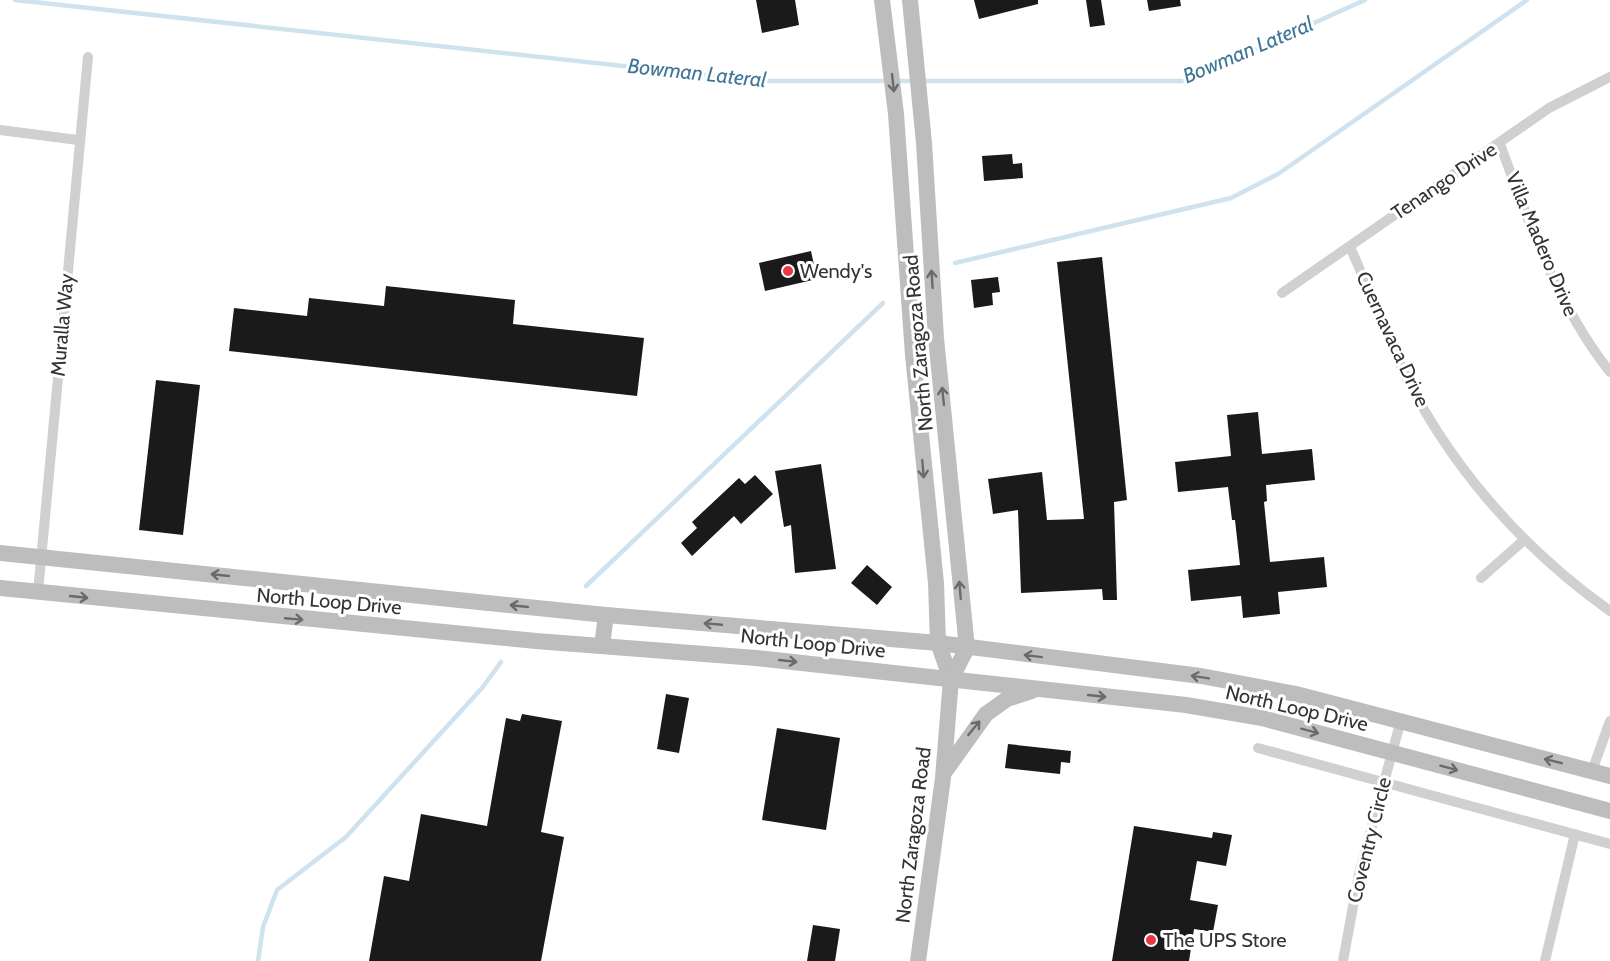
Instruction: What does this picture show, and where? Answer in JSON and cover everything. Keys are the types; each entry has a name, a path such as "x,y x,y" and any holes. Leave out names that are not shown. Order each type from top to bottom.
{"main road":[{"name":"North Zaragoza Road","path":"882,0 896,114 913,355 936,583 938,643 951,679"},
{"name":"North Zaragoza Road","path":"910,0 921,111 936,338 967,648 951,679 943,778 918,961"},
{"path":"900,170 910,187 918,313 924,327 936,338"},
{"name":"North Loop Drive","path":"0,553 606,615 938,643 1201,676 1296,694 1610,776"},
{"name":"North Loop Drive","path":"0,588 194,609 756,658 1185,705 1262,718 1610,811"},
{"path":"602,646 606,615"},
{"path":"943,778 948,764 986,714 1007,699 1039,689"}],"street":[{"name":"Muralla Way","path":"38,592 78,140 88,57"},
{"name":"Tenango Drive","path":"1282,293 1549,108 1610,77"},
{"path":"0,130 78,140"},
{"name":"Villa Madero Drive","path":"1500,144 1536,241 1564,301 1610,372"},
{"name":"Cuernavaca Drive","path":"1350,246 1398,360 1422,406 1461,468 1524,540 1558,573 1610,611"},
{"path":"1481,578 1524,540"},
{"name":"Coventry Circle","path":"1343,961 1359,874 1401,720"},
{"path":"1592,771 1610,721"},
{"path":"1258,748 1610,844"},
{"path":"1545,961 1575,834"}],"building":[{"path":"756,0 795,0 799,25 762,33"},
{"path":"974,0 1038,0 1038,4 979,19"},
{"path":"1086,0 1101,0 1105,25 1090,27"},
{"path":"1147,0 1180,0 1181,6 1149,11"},
{"path":"1012,154 1013,164 1022,163 1023,178 984,181 982,156"},
{"name":"Wendy's","path":"811,251 817,279 765,291 759,263"},
{"path":"1102,257 1127,500 1114,502 1117,600 1103,600 1102,589 1021,593 1018,510 993,514 988,479 1042,472 1047,520 1084,519 1057,262"},
{"path":"998,277 1000,292 992,293 993,305 974,308 971,280"},
{"path":"386,286 515,300 513,324 644,338 637,396 229,351 234,308 307,316 309,298 384,306"},
{"path":"156,380 200,385 183,535 139,530"},
{"path":"1258,412 1262,454 1312,449 1315,480 1266,485 1267,501 1264,502 1270,562 1324,557 1327,587 1278,592 1280,614 1243,618 1241,596 1191,601 1188,570 1240,565 1235,520 1232,520 1228,487 1178,492 1175,462 1231,456 1227,415"},
{"path":"821,464 836,569 795,573 791,525 784,527 775,471"},
{"path":"755,475 773,494 741,524 734,516 692,556 681,543 697,528 692,522 739,478 745,484"},
{"path":"867,565 892,587 877,605 851,583"},
{"path":"666,694 689,698 679,753 657,749"},
{"path":"522,714 562,721 541,832 564,837 541,961 369,961 384,876 409,881 421,814 487,826 506,718 520,721"},
{"path":"777,728 840,738 826,830 762,820"},
{"path":"1008,744 1071,751 1070,763 1061,762 1060,774 1005,768"},
{"path":"1134,826 1212,838 1213,832 1232,835 1226,866 1197,861 1190,900 1218,905 1213,932 1194,929 1189,961 1112,961"},
{"path":"813,925 840,929 835,961 807,961"}],"waterway":[{"name":"Bowman Lateral","path":"15,0 762,81 914,81"},
{"name":"Bowman Lateral","path":"922,81 1185,81 1365,0"},
{"path":"955,263 1231,198 1278,174 1527,0"},
{"path":"586,586 883,303"},
{"path":"258,961 263,927 277,890 346,837 482,688 501,662"}],"place":[{"name":"Wendy's","path":"788,271"},
{"name":"The UPS Store","path":"1151,940"}]}
